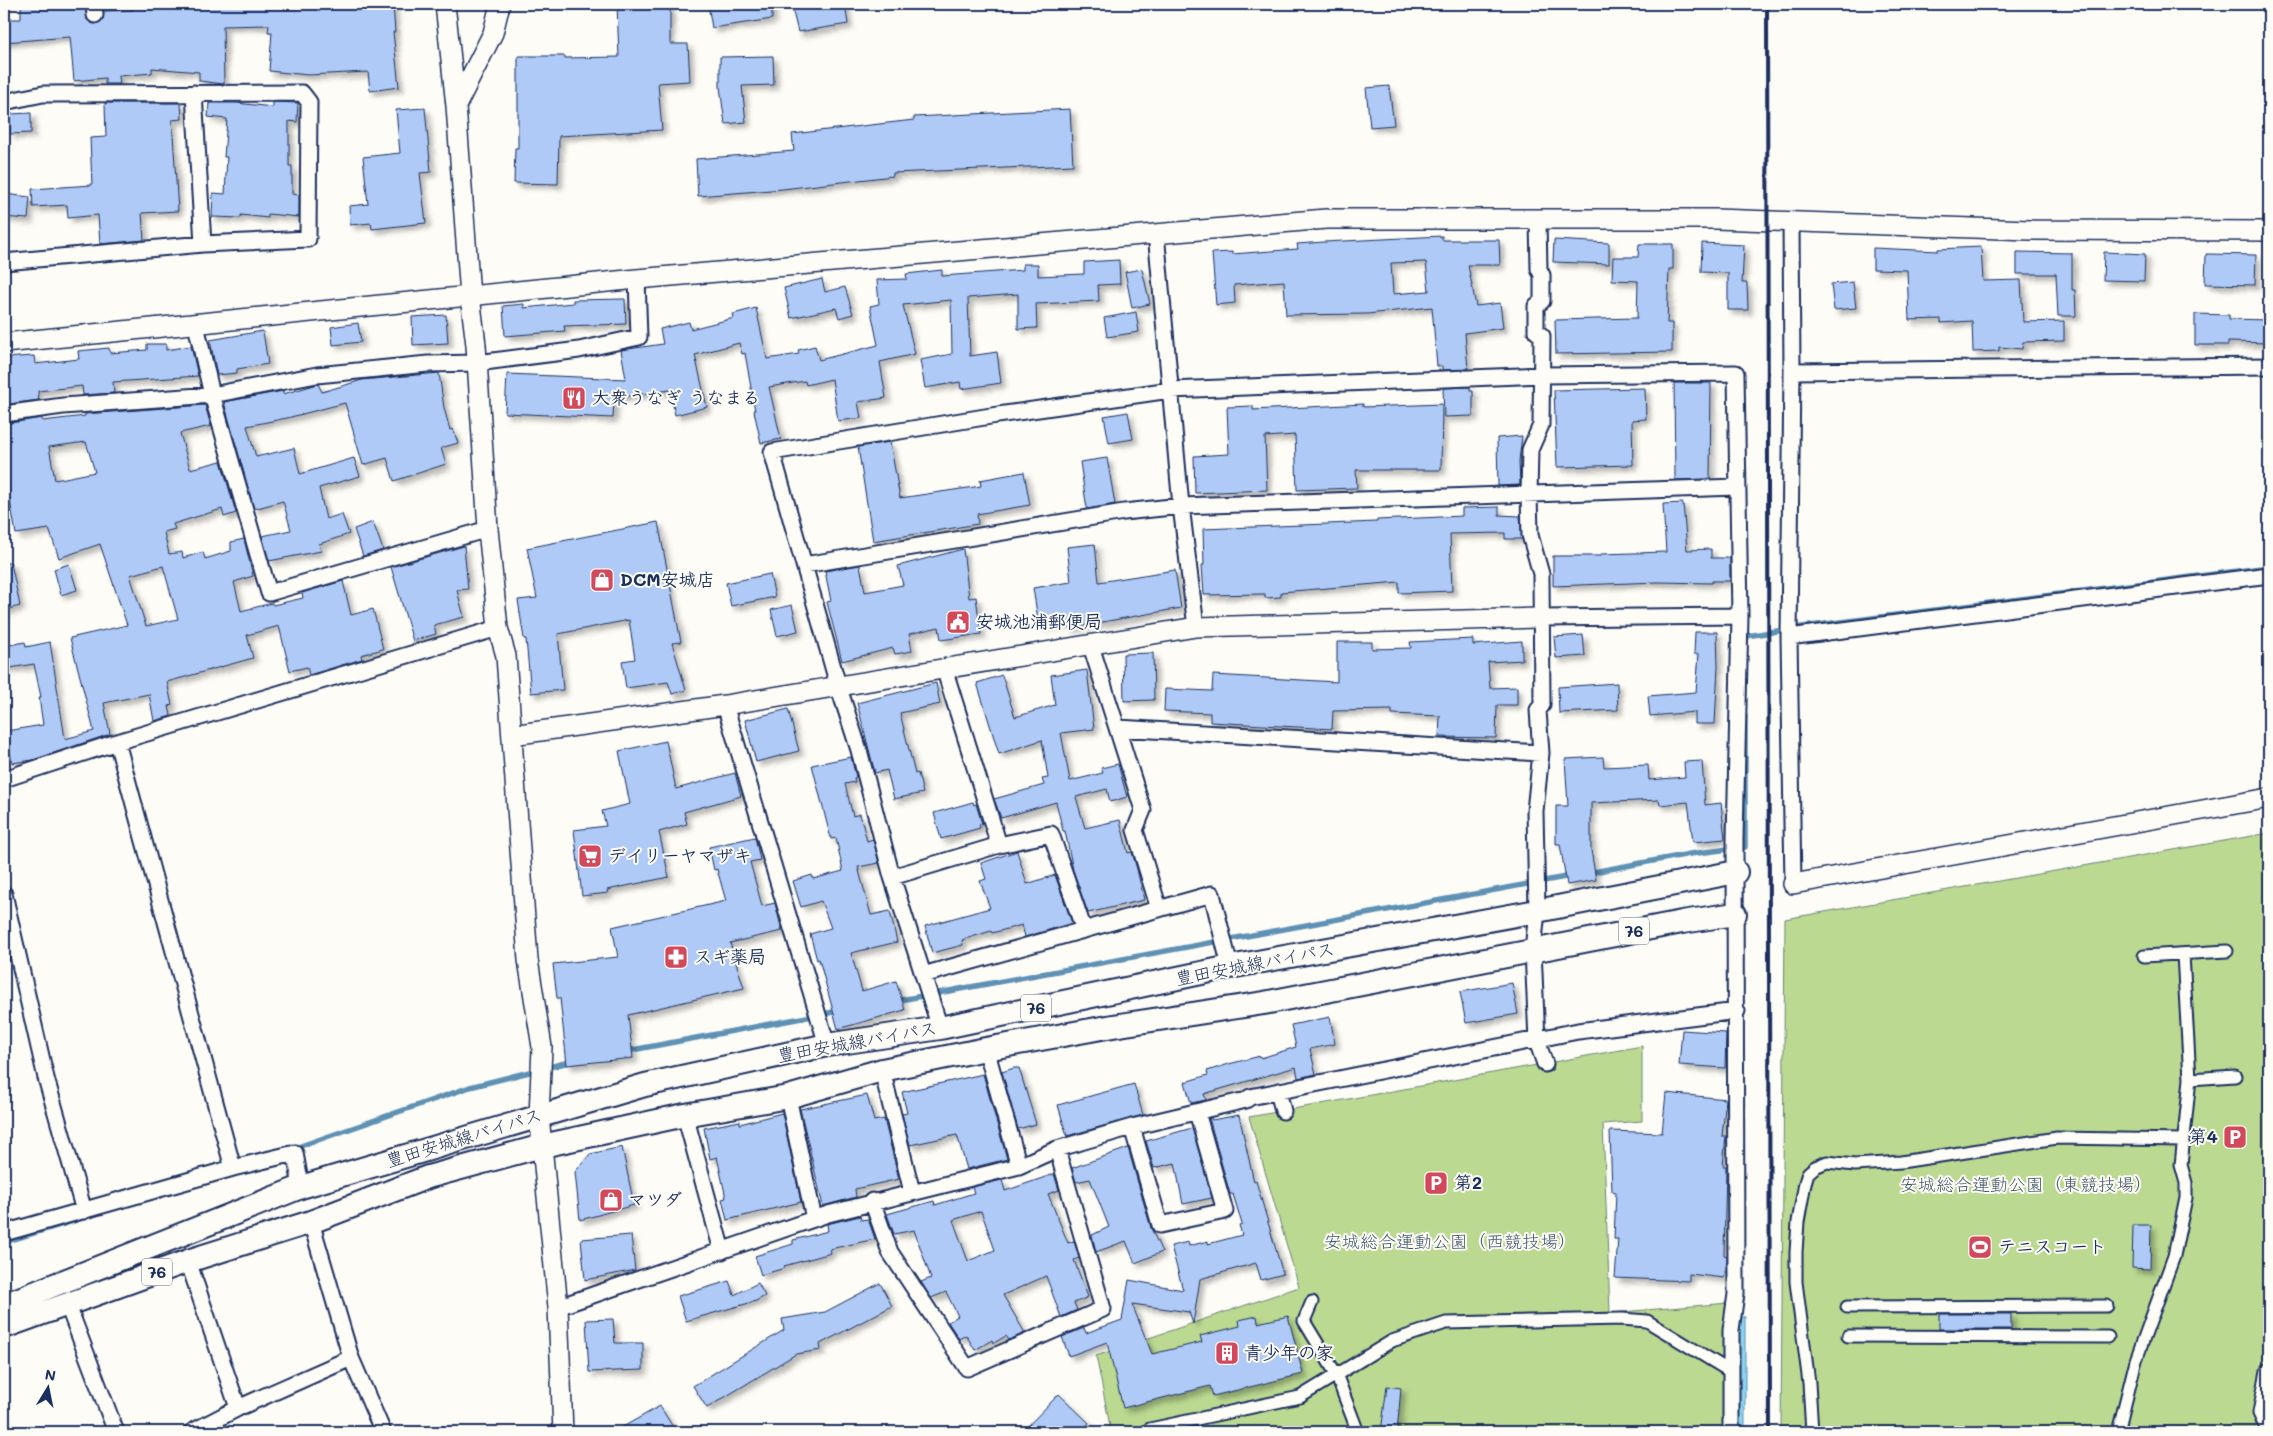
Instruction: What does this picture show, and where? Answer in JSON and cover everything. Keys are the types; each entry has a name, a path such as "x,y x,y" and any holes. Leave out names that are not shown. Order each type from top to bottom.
{"main road":[{"name":"豊田安城線バイパス","path":"4,1305 301,1187 645,1085 827,1045 940,1028 1230,968 1736,872"},
{"name":"豊田安城線バイパス","path":"4,1327 188,1261 312,1222 428,1177 542,1146 685,1115 788,1096 882,1070 986,1049 1113,1026 1264,1004 1689,920 1735,914"}],"street":[{"path":"445,4 456,106 470,296 477,363 488,529 498,628 506,656 528,960 542,1047 539,1116 558,1307 563,1432"},
{"path":"456,106 493,33 500,4"},
{"path":"4,102 43,94 194,93 302,93 309,102 308,239 204,244 4,262"},
{"path":"194,93 204,244"},
{"path":"4,343 637,279 1326,219 1791,221 2030,230 2269,231"},
{"path":"1538,220 1542,301 1536,306 1536,330 1542,336 1541,425 1530,450 1530,535 1541,574 1542,705 1538,710 1541,753 1535,811 1537,911 1534,950 1537,1041 1545,1064"},
{"path":"1791,221 1792,371 1789,637 1793,884 2269,798"},
{"path":"1156,233 1181,506 1196,627"},
{"path":"4,414 63,406 212,395 317,375 428,364 477,363 579,350 638,337 637,279"},
{"path":"196,325 212,395 269,592 488,529"},
{"path":"1792,371 2269,366"},
{"path":"940,1028 892,877 859,750 838,685 772,452 991,416 1170,390 1542,375 1736,373 1740,616 1735,914 1737,1011 1736,1294 1731,1330 1731,1432"},
{"path":"804,565 1124,512 1181,506 1737,487"},
{"path":"1789,637 2269,575"},
{"path":"512,735 725,705 838,685 1091,646 1196,627 1541,618 1740,616"},
{"path":"4,779 117,742 498,628"},
{"path":"1091,646 1143,810 1135,830 1159,909"},
{"path":"944,668 999,845"},
{"path":"725,705 827,1045"},
{"path":"1118,728 1541,753"},
{"path":"117,742 233,1168"},
{"path":"892,877 999,845 1051,834 1084,930"},
{"path":"4,894 46,1078 84,1211"},
{"path":"923,975 1212,894 1230,968"},
{"path":"2144,956 2227,951"},
{"path":"2118,1432 2136,1360 2174,1256 2186,1198 2186,1183 2181,1165 2190,1079 2183,954"},
{"path":"558,1307 814,1219 872,1201 1019,1166 1057,1149 1132,1128 1278,1092 1537,1041 1578,1031 1737,1011"},
{"path":"986,1049 1019,1166"},
{"path":"882,1070 912,1192"},
{"path":"2190,1079 2235,1076"},
{"path":"1278,1092 1283,1111"},
{"path":"788,1096 814,1219"},
{"path":"1132,1128 1160,1225 1225,1210 1197,1112"},
{"path":"685,1115 722,1251"},
{"path":"1812,1432 1809,1383 1796,1282 1796,1252 1798,1222 1805,1183 1808,1173 1815,1167 1827,1162 1855,1165 1901,1162 2057,1138 2184,1140"},
{"path":"872,1201 890,1252 967,1368 1104,1309 1057,1149"},
{"path":"4,1233 233,1168 295,1153 301,1187"},
{"path":"312,1222 351,1358 383,1432"},
{"path":"188,1261 238,1408"},
{"path":"1312,1302 1304,1321 1336,1374 1356,1427 1356,1432"},
{"path":"67,1304 116,1432"},
{"path":"1847,1307 2107,1306"},
{"path":"1145,1432 1150,1429 1300,1397 1392,1341 1446,1323 1622,1319 1647,1321 1726,1369"},
{"path":"1848,1336 2108,1337"},
{"path":"192,1432 238,1408 351,1358"},
{"path":"2269,1371 2260,1413 2269,1429"}],"green space":[{"name":"安城総合運動公園（東競技場）","path":"2269,833 2269,1350 2254,1432 1781,1432 1785,919"},
{"name":"安城総合運動公園（西競技場）","path":"1642,1046 1642,1121 1603,1124 1610,1313 1729,1303 1726,1432 1104,1432 1110,1426 1096,1356 1299,1287 1249,1117"}],"water":[{"path":"1737,1316 1745,1317 1745,1432 1736,1432"}],"building":[{"path":"21,4 85,4 87,20 95,24 103,19 104,11 133,10 132,4 393,4 395,32 393,32 399,87 370,91 368,72 308,75 269,71 272,32 268,32 269,25 223,26 224,84 199,81 199,72 152,68 152,73 119,76 120,84 105,84 105,78 74,81 70,37 4,42 4,19 21,19"},
{"path":"617,4 670,4 670,44 688,44 690,81 658,83 662,130 559,136 558,184 514,183 515,148 518,148 518,56 565,56 565,58 619,57"},
{"path":"708,4 772,4 772,19 712,28"},
{"path":"791,4 845,4 848,24 798,32"},
{"path":"773,56 774,85 742,86 746,122 725,124 720,87 720,57"},
{"path":"1389,86 1394,125 1370,127 1366,88"},
{"path":"273,102 298,103 297,122 289,121 289,166 292,166 292,194 299,195 299,217 268,214 268,218 241,215 241,218 212,217 213,193 225,194 227,157 224,157 227,119 208,117 209,103 236,103 273,107"},
{"path":"105,103 181,103 182,119 172,120 178,211 142,213 144,240 100,244 98,215 68,218 67,205 33,207 32,189 92,185 90,138 106,137"},
{"path":"425,108 431,172 420,173 426,223 372,229 371,223 350,225 349,206 368,204 363,157 400,153 396,110"},
{"path":"1070,109 1073,165 893,173 893,176 783,189 698,196 696,159 794,151 792,134 914,120 914,117"},
{"path":"31,113 31,133 10,134 10,114"},
{"path":"4,194 30,197 28,219 4,217"},
{"path":"1442,236 1442,240 1499,240 1500,265 1468,265 1476,306 1500,303 1503,328 1465,333 1468,369 1442,370 1442,366 1437,366 1432,307 1367,314 1286,315 1284,281 1234,285 1235,303 1216,305 1212,253 1232,252 1232,254 1298,249 1297,244","holes":["1426,262 1429,291 1393,294 1391,263"]},
{"path":"1554,240 1609,243 1609,264 1553,262"},
{"path":"1702,243 1744,245 1742,283 1747,283 1748,310 1728,310 1728,273 1701,272"},
{"path":"1639,244 1673,244 1673,269 1669,269 1667,323 1672,323 1672,352 1556,354 1555,320 1637,318 1638,281 1612,280 1613,257 1638,257"},
{"path":"1981,247 1983,281 2021,280 2023,322 2064,321 2064,341 2023,342 2022,349 1999,347 1999,351 1973,352 1972,321 1941,323 1941,319 1909,320 1907,270 1873,269 1873,248 1938,251 1938,249"},
{"path":"2017,252 2072,253 2072,290 2075,290 2076,316 2058,316 2056,274 2017,274"},
{"path":"2104,252 2145,254 2144,281 2103,280"},
{"path":"2206,254 2256,255 2255,285 2205,284"},
{"path":"1119,260 1120,284 1098,285 1099,301 1036,304 1037,328 1018,329 1018,294 968,298 970,356 997,352 1001,383 961,389 960,382 925,388 920,360 952,354 951,300 903,305 915,354 880,362 886,398 858,402 861,418 838,421 832,379 806,385 805,381 769,387 781,439 761,443 745,353 742,354 739,343 695,355 707,407 675,415 670,390 614,398 613,418 505,413 507,374 626,379 621,350 663,344 660,329 689,322 691,329 734,318 733,314 756,308 767,359 799,354 798,350 815,346 819,360 878,345 870,306 879,304 877,280 907,279 906,274 942,270 942,276 1023,270 1023,264 1038,264 1038,276 1084,274 1084,262"},
{"path":"1142,269 1150,304 1132,308 1125,272"},
{"path":"822,279 825,292 845,287 853,314 839,318 836,308 791,318 784,288"},
{"path":"1853,282 1856,308 1834,310 1831,284"},
{"path":"625,299 626,324 564,326 565,331 505,336 503,306 524,304 524,308 573,303 573,300"},
{"path":"1136,312 1139,332 1107,337 1104,318"},
{"path":"2195,314 2229,315 2229,319 2269,320 2269,343 2228,342 2228,345 2195,345"},
{"path":"446,315 448,343 413,345 412,317"},
{"path":"358,323 361,342 333,345 331,327"},
{"path":"263,331 268,364 237,369 237,373 217,375 210,340"},
{"path":"147,344 166,344 166,350 191,346 198,376 113,382 114,393 83,395 82,386 38,391 39,400 9,404 6,382 4,382 4,358 34,356 35,364 79,359 78,351 109,348 110,353 147,350"},
{"path":"439,373 444,408 450,430 453,429 458,443 441,448 446,464 394,481 387,458 363,465 345,403 247,426 256,457 294,448 300,474 354,458 360,476 319,488 326,519 342,514 349,534 319,544 321,551 269,561 262,536 291,530 283,501 254,509 224,402 283,391 283,394 318,384 322,392 362,380"},
{"path":"1674,383 1711,383 1710,479 1675,480"},
{"path":"1470,387 1470,391 1473,391 1473,416 1444,417 1443,388"},
{"path":"1645,388 1646,419 1632,420 1633,465 1557,467 1554,390"},
{"path":"1363,404 1363,407 1442,404 1441,470 1356,470 1357,488 1297,490 1295,435 1265,437 1267,490 1195,493 1194,456 1229,454 1227,407 1253,406 1253,410"},
{"path":"205,405 211,426 180,433 190,469 221,461 236,513 224,517 222,509 173,524 175,529 164,532 169,554 182,552 183,558 203,552 205,559 231,551 231,542 244,539 253,576 234,582 241,611 303,598 302,593 343,581 351,615 373,609 383,649 361,655 362,659 309,675 307,667 290,671 279,626 247,635 253,658 167,682 172,705 169,706 171,716 154,721 149,694 104,703 110,734 33,760 12,763 6,731 43,725 39,697 41,697 34,664 4,669 4,646 25,642 26,647 50,642 65,739 94,731 70,638 127,625 100,544 59,558 49,529 16,534 4,467 4,424 42,418 42,421 85,416 85,414","holes":["86,442 95,472 55,480 49,447","163,566 178,619 146,626 130,575"]},
{"path":"1128,412 1133,439 1109,443 1104,416"},
{"path":"1522,436 1519,461 1520,485 1498,486 1497,438"},
{"path":"890,442 900,498 981,486 980,480 1024,472 1030,505 977,514 978,524 873,541 858,447"},
{"path":"1107,458 1115,504 1087,509 1080,462"},
{"path":"1683,503 1687,550 1711,549 1711,558 1730,558 1730,581 1553,586 1553,556 1601,556 1601,554 1666,552 1663,504"},
{"path":"1499,507 1499,515 1520,516 1522,539 1505,539 1505,533 1450,534 1452,591 1399,593 1399,582 1281,592 1281,597 1265,598 1265,594 1204,595 1202,565 1204,565 1203,529 1377,522 1377,520 1462,516 1462,508"},
{"path":"373,522 383,550 363,556 354,529"},
{"path":"658,522 681,642 672,643 686,690 672,694 668,682 626,688 622,661 635,659 629,620 558,634 563,690 531,693 526,639 524,639 518,600 537,598 527,548"},
{"path":"1095,544 1099,582 1175,570 1181,608 1069,628 1068,622 1039,626 1033,588 1071,582 1067,547"},
{"path":"464,546 468,589 457,590 464,617 434,625 436,634 413,641 391,567"},
{"path":"963,549 969,598 976,597 981,634 941,640 939,627 909,634 912,651 895,654 893,648 842,661 827,602 831,601 825,571 860,565 865,592 903,585 898,566"},
{"path":"4,563 11,563 20,606 4,610"},
{"path":"69,564 77,590 61,595 54,569"},
{"path":"770,574 775,597 731,606 726,583"},
{"path":"792,605 798,631 777,636 771,610"},
{"path":"1695,632 1717,632 1718,666 1715,724 1695,724 1695,712 1650,716 1648,696 1696,692 1699,654 1694,654"},
{"path":"1583,635 1585,656 1556,658 1554,637"},
{"path":"1473,639 1473,645 1522,641 1522,660 1488,662 1490,688 1517,687 1517,705 1497,705 1496,738 1439,737 1440,716 1392,714 1392,710 1333,711 1332,729 1210,722 1210,713 1164,711 1165,689 1212,691 1213,675 1337,682 1337,642 1372,642 1372,649 1411,648 1410,642"},
{"path":"1153,653 1154,700 1124,701 1123,654"},
{"path":"1087,670 1094,729 1061,733 1070,781 1103,773 1101,768 1118,764 1127,797 1110,802 1107,789 1076,797 1085,828 1120,820 1128,853 1132,852 1144,900 1088,913 1073,870 1065,831 1063,831 1056,802 1001,818 994,799 1044,785 1042,779 1048,778 1042,740 999,754 977,683 1002,675 1015,717 1055,705 1051,675"},
{"path":"936,683 940,704 900,713 915,774 918,773 923,793 894,799 887,770 875,773 857,703"},
{"path":"1617,683 1618,710 1559,713 1558,687"},
{"path":"788,709 799,751 756,762 745,720"},
{"path":"666,741 676,789 735,773 741,796 684,812 687,824 659,832 669,877 607,890 608,893 582,896 574,830 606,826 602,811 630,804 619,751"},
{"path":"851,757 856,777 854,778 855,782 845,784 853,816 860,814 867,841 873,839 879,863 858,867 871,915 890,911 897,942 851,953 862,991 896,981 905,1010 838,1029 819,959 817,960 810,934 831,928 821,901 801,907 793,881 812,875 813,879 843,871 836,838 831,839 812,765"},
{"path":"1603,757 1604,767 1648,765 1649,780 1685,777 1684,762 1702,761 1705,805 1721,803 1725,839 1693,842 1688,802 1660,805 1659,800 1591,803 1591,850 1596,880 1567,885 1560,844 1556,844 1556,806 1568,806 1565,759"},
{"path":"973,802 974,805 976,804 982,824 979,824 980,828 941,839 934,813"},
{"path":"755,837 760,860 750,862 762,906 775,903 782,931 730,943 744,988 628,1015 633,1058 567,1065 560,998 557,998 553,964 618,957 612,927 726,901 717,869 714,870 709,847"},
{"path":"1017,851 1027,884 1055,875 1072,923 1025,937 1022,925 992,933 991,931 962,940 963,945 932,953 925,926 990,908 980,881 986,879 981,863"},
{"path":"1512,983 1518,1014 1466,1023 1460,992"},
{"path":"1330,1017 1335,1044 1310,1049 1316,1074 1298,1078 1296,1067 1204,1094 1206,1100 1191,1103 1185,1082 1208,1075 1207,1071 1229,1064 1260,1056 1261,1058 1296,1047 1291,1025"},
{"path":"1682,1030 1726,1033 1725,1068 1679,1065"},
{"path":"1019,1068 1036,1124 1018,1129 1002,1072"},
{"path":"983,1074 1007,1159 967,1169 957,1135 910,1145 902,1114 907,1113 902,1092"},
{"path":"1134,1084 1143,1115 1067,1136 1058,1105"},
{"path":"1666,1093 1726,1099 1722,1136 1726,1136 1723,1166 1726,1166 1724,1255 1727,1256 1727,1261 1724,1278 1689,1274 1689,1281 1615,1278 1618,1239 1614,1239 1616,1192 1612,1191 1610,1131 1662,1133"},
{"path":"867,1095 874,1121 884,1119 899,1179 855,1189 856,1197 823,1206 800,1109"},
{"path":"782,1113 801,1202 727,1220 722,1199 726,1198 717,1157 710,1159 704,1128 740,1121 740,1124"},
{"path":"1239,1115 1254,1182 1256,1181 1283,1274 1261,1280 1256,1263 1200,1279 1193,1324 1189,1312 1132,1304 1152,1354 1202,1342 1200,1336 1240,1326 1239,1320 1257,1316 1258,1323 1288,1316 1303,1374 1213,1396 1210,1386 1123,1408 1107,1342 1069,1356 1062,1337 1084,1328 1086,1333 1122,1320 1129,1280 1183,1290 1171,1246 1188,1242 1189,1246 1208,1241 1208,1244 1242,1235 1239,1225 1242,1224 1233,1194 1230,1194 1209,1118 1212,1120"},
{"path":"1192,1128 1212,1198 1183,1204 1175,1163 1154,1168 1146,1141"},
{"path":"622,1147 634,1205 580,1220 575,1172 590,1154"},
{"path":"1128,1148 1151,1228 1162,1252 1135,1263 1126,1241 1096,1252 1092,1235 1109,1227 1090,1179 1076,1182 1072,1168"},
{"path":"1054,1174 1059,1190 1048,1194 1068,1243 1074,1241 1079,1258 1074,1260 1088,1297 1074,1303 1077,1310 1061,1317 1046,1276 1003,1295 1025,1333 1009,1340 1006,1336 994,1343 992,1340 975,1350 966,1335 959,1339 948,1322 958,1316 946,1292 931,1298 921,1282 931,1278 914,1230 894,1234 887,1214 934,1201 935,1205 974,1193 972,1187 1002,1180 1005,1191","holes":["981,1211 995,1250 968,1261 953,1220"]},
{"path":"860,1216 861,1220 868,1219 875,1239 830,1249 831,1253 784,1266 785,1268 761,1275 755,1256 793,1244 793,1240 828,1231 827,1224"},
{"path":"2133,1225 2151,1225 2150,1269 2132,1268"},
{"path":"631,1235 635,1270 585,1280 581,1239"},
{"path":"729,1281 734,1295 758,1283 765,1296 756,1301 686,1321 678,1296"},
{"path":"880,1283 892,1306 820,1344 821,1350 796,1354 707,1408 693,1386 784,1330 782,1319 825,1312"},
{"path":"1939,1314 2011,1314 2011,1329 1939,1329"},
{"path":"613,1319 615,1343 643,1343 643,1370 589,1372 586,1320"},
{"path":"1387,1386 1401,1388 1397,1432 1381,1432"},
{"path":"1059,1394 1089,1423 1080,1432 1022,1432"},
{"path":"660,1406 676,1432 614,1432"}],"waterway":[{"path":"1746,642 1747,636 1802,627 2269,567"},
{"path":"1588,873 1690,854 1745,847 1745,716"},
{"path":"895,1001 1571,876"},
{"path":"627,1051 839,1011"},
{"path":"292,1149 470,1087 573,1061"},
{"path":"4,1242 86,1217"}],"railway":[{"path":"1767,4 1770,1432"}],"place":[{"name":"大衆うなぎ うなまる","path":"574,398"},
{"name":"DCM安城店","path":"602,580"},
{"name":"安城池浦郵便局","path":"958,622"},
{"name":"デイリーヤマザキ","path":"590,856"},
{"name":"スギ薬局","path":"676,957"},
{"name":"第4","path":"2235,1137"},
{"name":"第2","path":"1436,1183"},
{"name":"マツダ","path":"611,1200"},
{"name":"テニスコート","path":"1980,1247"},
{"name":"青少年の家","path":"1227,1353"}]}
